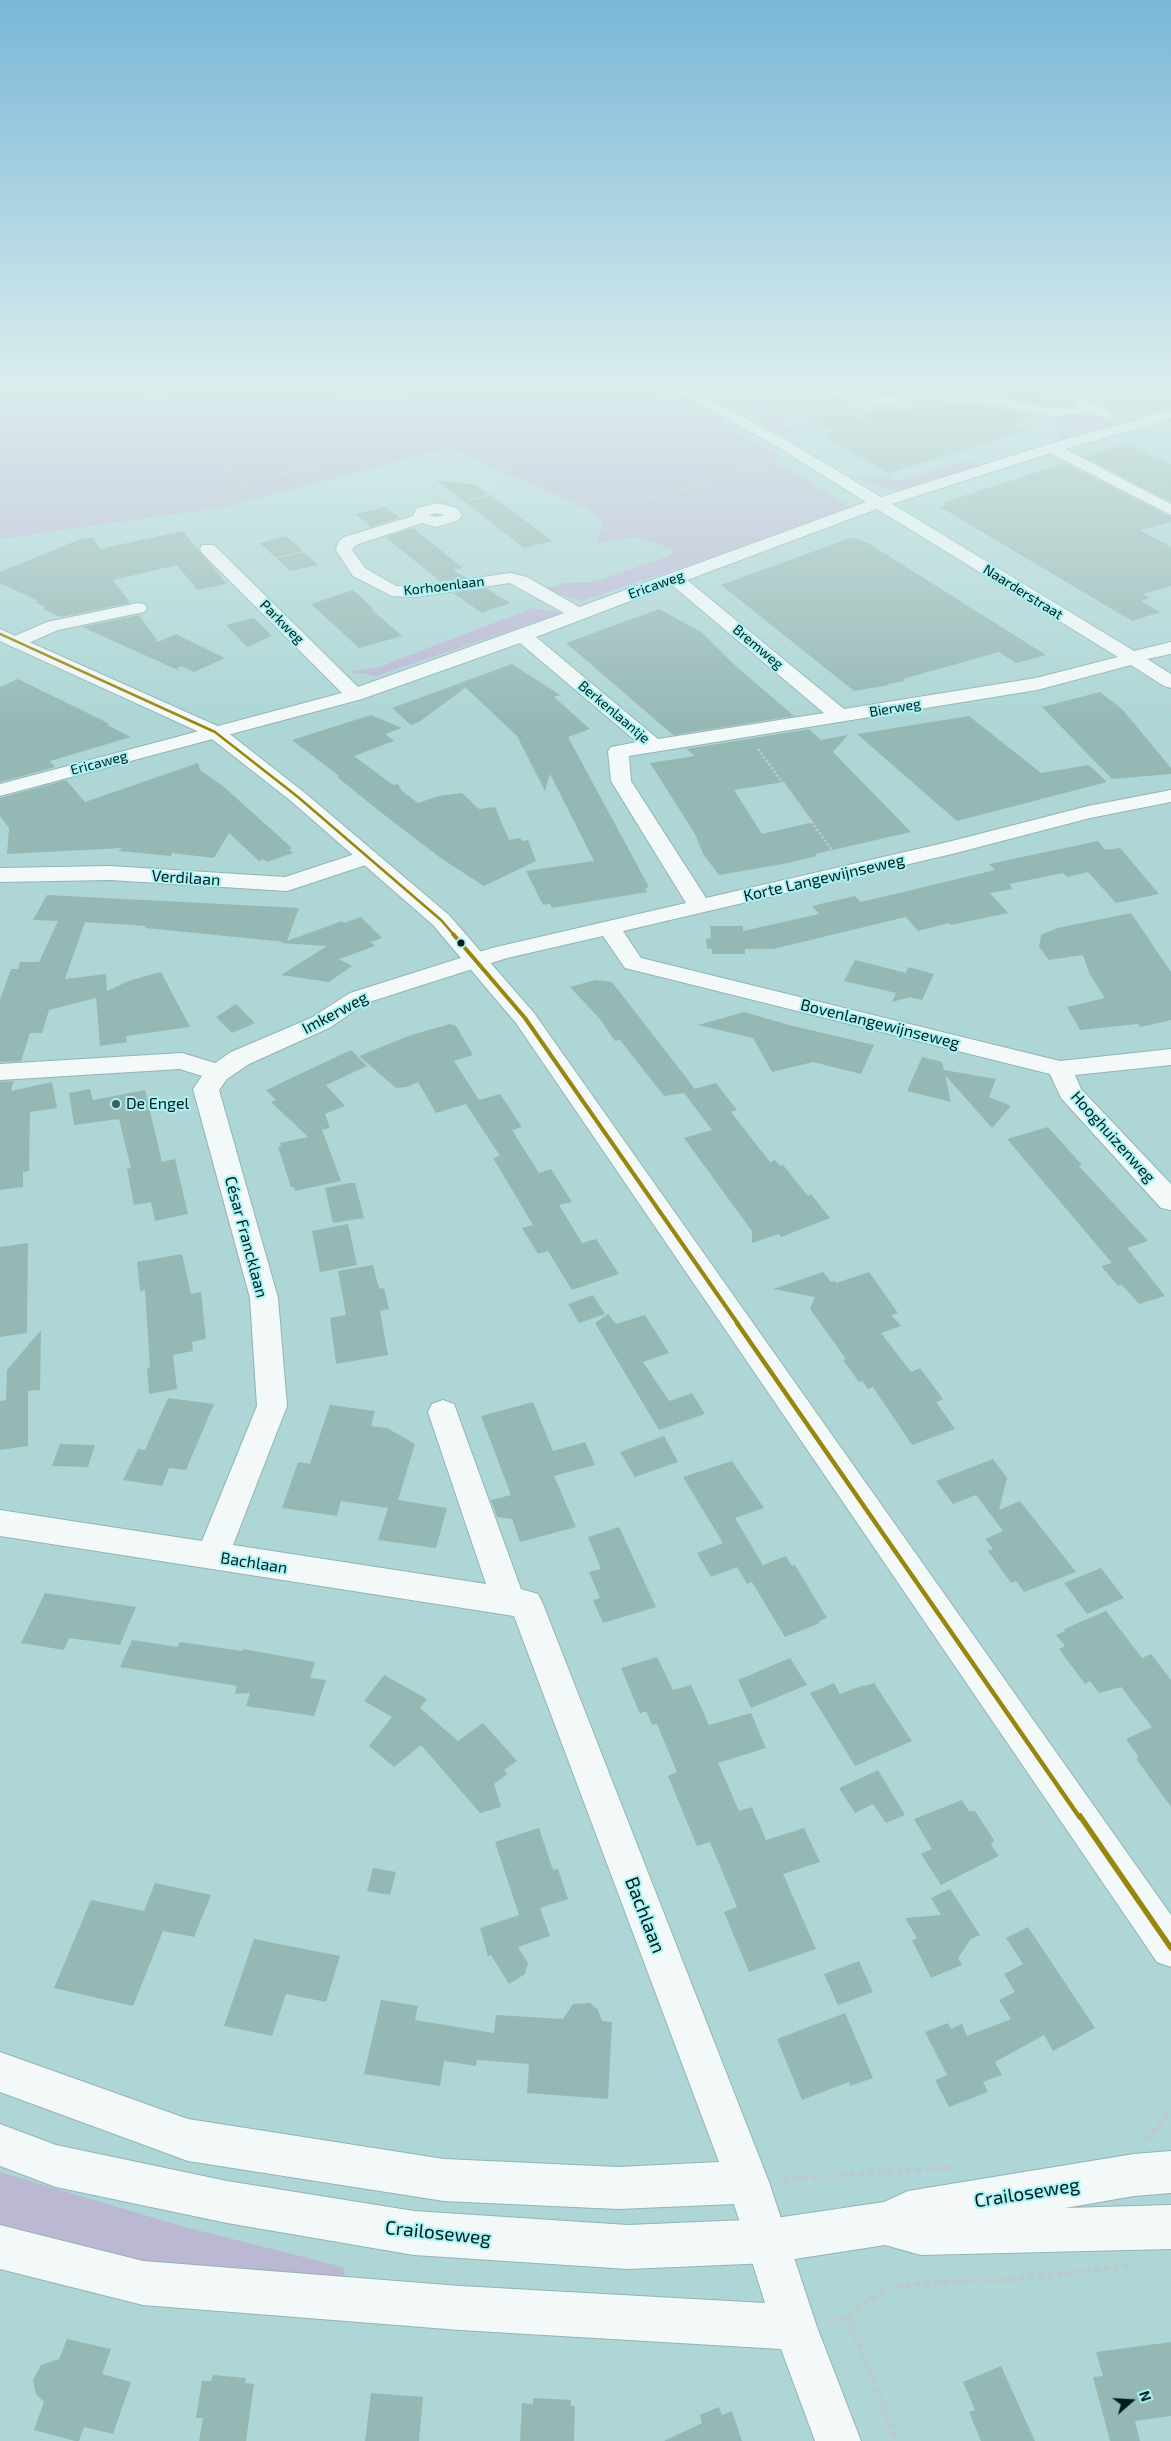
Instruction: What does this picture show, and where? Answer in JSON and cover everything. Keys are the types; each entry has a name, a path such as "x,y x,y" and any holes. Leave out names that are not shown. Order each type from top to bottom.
{"street":[{"name":"Naarderstraat","path":"869,497 1171,682"},
{"name":"Ericaweg","path":"0,790 355,695 523,636 674,578 898,497"},
{"path":"1146,497 1171,510"},
{"path":"345,545 350,541 422,518 436,522 451,518 454,514 445,509"},
{"name":"Korhoenlaan","path":"345,545 344,550 359,572 392,591 415,592 510,578 521,581 578,614"},
{"name":"Parkweg","path":"208,548 355,695"},
{"name":"Bremweg","path":"674,578 841,717"},
{"path":"8,638 53,626 138,608"},
{"name":"Berkenlaantje","path":"523,636 654,746"},
{"path":"8,638 215,732 298,797 441,920 477,960 525,1018 1170,1946"},
{"name":"Bierweg","path":"654,746 746,733 1037,684 1133,659 1144,653 1171,648"},
{"name":"Berkenlaantje","path":"654,746 618,751 621,780 700,907"},
{"name":"Korte Langewijnseweg","path":"477,960 608,927 952,848 1088,812 1171,796"},
{"name":"Verdilaan","path":"1,879 110,873 287,884 367,857"},
{"name":"Bovenlangewijnseweg","path":"608,927 633,963 1060,1069 1171,1057"},
{"name":"Imkerweg","path":"212,1081 240,1058 320,1023 358,998 477,960"},
{"path":"0,1072 182,1061 212,1081"},
{"name":"Hooghuizenweg","path":"1060,1069 1070,1092 1171,1201"},
{"name":"César Francklaan","path":"212,1081 264,1298 272,1406 212,1556"},
{"path":"443,1412 509,1601"},
{"name":"Bachlaan","path":"0,1523 526,1604 748,2182 769,2241 795,2327 838,2441"},
{"path":"0,2072 188,2140 444,2180 618,2188 748,2182"},
{"name":"Crailoseweg","path":"0,2145 56,2166 227,2202 414,2233 628,2247 769,2241 884,2223 908,2212 1134,2175 1171,2172"},
{"name":"Crailoseweg","path":"884,2223 921,2233 1171,2227"},
{"path":"0,2247 143,2283 460,2308 795,2327"}],"path":[{"path":"208,548 203,540 211,528 201,511 227,497"},
{"path":"445,509 450,505 484,497"},
{"path":"563,497 576,502 601,500 621,504 657,497"},
{"path":"227,568 325,546 345,545"},
{"path":"746,733 804,815 849,871"},
{"path":"1141,2143 1171,2112"},
{"path":"748,2182 953,2167"},
{"path":"795,2327 848,2317 887,2288 936,2282 1008,2280 1139,2265"},
{"path":"848,2317 897,2441"}],"shaded area":[{"path":"0,497 262,497 224,507 0,539"},
{"path":"559,497 834,497 856,510 581,601 543,590 563,583 593,582 666,557 675,550 637,537 596,543 604,524 589,510"},
{"path":"533,608 562,613 376,676 351,672 379,667"},
{"path":"0,2172 181,2226 343,2267 346,2282 165,2269 0,2229"}],"building":[{"path":"458,497 492,497 553,541 524,548"},
{"path":"961,497 1131,497 1171,517 1171,522 1140,530 1171,547 1171,586 1143,594 1150,598 1141,601 1160,612 1132,621 940,507 946,505 942,503"},
{"path":"1161,497 1171,497 1171,502"},
{"path":"385,507 400,518 371,527 355,514"},
{"path":"413,528 463,568 453,570 467,578 440,581 385,537"},
{"path":"183,531 227,584 197,590 177,565 113,580 130,603 61,617 42,609 46,607 35,602 38,601 0,583 0,572 78,540 93,537 100,549"},
{"path":"286,536 318,565 290,571 260,543"},
{"path":"853,537 868,543 1046,655 1016,663 999,652 903,679 905,681 854,691 721,585"},
{"path":"486,588 510,603 482,613 453,593"},
{"path":"353,590 373,608 372,610 402,636 359,648 311,604"},
{"path":"659,609 701,632 737,667 794,716 673,735 566,643"},
{"path":"139,615 158,642 176,634 225,658 194,672 181,666 177,668 180,671 82,627"},
{"path":"254,618 272,636 247,647 226,625"},
{"path":"512,664 560,695 554,697 590,729 568,737 649,887 645,888 647,892 552,908 550,904 543,905 526,871 594,861 550,774 545,791 517,736 464,686 465,688 419,722 411,725 392,708"},
{"path":"18,679 110,724 107,725 131,737 50,761 55,767 0,782 0,687"},
{"path":"1100,692 1122,709 1171,768 1171,774 1112,779 1042,707"},
{"path":"371,715 402,728 385,734 394,741 354,756 393,785 398,784 402,791 418,803 439,796 462,793 479,809 495,807 509,840 520,838 522,841 528,840 536,861 484,886 442,859 292,740"},
{"path":"969,716 1041,773 1089,765 1107,782 957,821 857,734"},
{"path":"809,729 821,740 848,735 833,752 911,832 815,854 817,856 783,864 719,875 703,854 695,834 650,763 695,756 686,749","holes":["784,782 813,822 762,834 734,790"]},
{"path":"198,763 200,770 224,787 292,848 289,850 293,853 267,862 263,859 259,861 229,833 214,858 172,853 171,856 118,851 123,848 7,854 9,828 0,816 0,798 66,780 85,802"},
{"path":"1098,841 1105,850 1120,848 1159,894 1116,903 1088,872 1067,877 1063,873 1009,884 1013,889 990,893 1008,913 951,925 949,923 918,931 906,917 773,949 745,949 745,954 712,954 712,949 707,949 706,939 711,938 710,926 743,926 743,931 819,914 812,906 855,896 861,902 995,870 989,864"},
{"path":"47,895 299,908 287,941 342,921 344,923 361,917 382,938 371,942 375,946 339,959 352,966 329,982 281,975 327,946 280,943 285,942 145,928 146,926 85,922 65,979 106,974 107,991 131,980 161,972 190,1027 126,1036 127,1042 100,1046 96,998 49,1010 42,1033 30,1033 21,1061 0,1062 0,1000 11,969 18,969 20,962 39,962 58,921 33,920"},
{"path":"1131,913 1171,972 1171,1020 1141,1027 1138,1024 1080,1030 1067,1007 1105,998 1089,973 1083,955 1049,960 1039,947 1041,935 1057,928"},
{"path":"855,960 906,973 908,967 934,974 922,1000 910,997 892,1002 896,993 844,981"},
{"path":"595,980 612,982 695,1089 716,1083 737,1110 731,1112 770,1162 775,1160 780,1166 783,1165 808,1196 811,1194 830,1218 781,1237 779,1234 752,1243 752,1231 684,1138 712,1130 684,1093 664,1096 620,1040 615,1041 599,1018 570,987"},
{"path":"236,1004 255,1023 232,1033 216,1017"},
{"path":"744,1012 789,1025 874,1045 861,1074 813,1062 772,1072 753,1038 698,1025"},
{"path":"450,1024 456,1026 473,1055 454,1061 479,1100 500,1094 522,1127 512,1130 539,1173 551,1169 572,1202 559,1205 582,1243 596,1239 619,1274 572,1290 548,1251 538,1254 522,1228 533,1225 493,1158 500,1156 466,1104 436,1113 418,1082 407,1087 396,1088 359,1056 411,1035"},
{"path":"351,1050 367,1066 326,1085 345,1106 325,1114 330,1128 322,1130 341,1181 295,1191 294,1187 291,1187 278,1147 281,1146 280,1143 308,1137 271,1102 276,1100 266,1090"},
{"path":"922,1057 942,1062 944,1070 996,1079 989,1097 1011,1106 992,1128 945,1075 951,1102 907,1091"},
{"path":"14,1081 11,1091 52,1082 57,1108 30,1112 29,1171 23,1172 23,1187 0,1190 0,1082"},
{"path":"90,1089 93,1100 145,1090 162,1162 175,1159 188,1214 155,1221 151,1202 134,1205 127,1169 131,1168 119,1119 74,1125 69,1093"},
{"path":"1048,1127 1082,1165 1079,1166 1148,1241 1127,1248 1165,1296 1139,1304 1122,1285 1118,1286 1101,1266 1112,1263 1007,1139"},
{"path":"355,1183 364,1218 333,1223 325,1188"},
{"path":"348,1224 357,1265 320,1272 312,1231"},
{"path":"28,1243 27,1333 0,1337 0,1247"},
{"path":"182,1254 191,1294 201,1292 206,1339 192,1342 193,1351 173,1355 177,1389 149,1394 147,1368 150,1368 145,1290 140,1291 137,1262"},
{"path":"373,1265 378,1285 380,1289 384,1288 389,1309 380,1311 388,1355 336,1364 330,1318 346,1315 338,1271"},
{"path":"823,1272 831,1282 835,1281 836,1283 869,1272 898,1313 891,1315 901,1326 881,1333 911,1372 920,1368 943,1399 936,1402 955,1429 912,1445 873,1387 868,1389 862,1381 859,1382 843,1360 846,1359 810,1309 815,1297 773,1289"},
{"path":"593,1295 605,1314 579,1323 568,1304"},
{"path":"608,1314 616,1324 645,1315 669,1353 643,1362 669,1401 692,1393 705,1414 659,1430 595,1323"},
{"path":"41,1330 40,1390 28,1391 28,1446 0,1450 0,1401 6,1400 7,1370"},
{"path":"168,1398 214,1404 186,1470 169,1468 162,1486 123,1480 138,1449 145,1450"},
{"path":"533,1402 553,1451 585,1442 595,1465 554,1476 576,1527 520,1542 512,1519 497,1517 491,1500 511,1495 481,1416"},
{"path":"330,1405 375,1411 371,1426 387,1428 415,1444 398,1500 447,1508 436,1548 378,1540 388,1508 341,1501 337,1516 282,1508 298,1462 310,1464"},
{"path":"664,1436 678,1462 635,1477 620,1452"},
{"path":"60,1444 95,1445 88,1467 52,1466"},
{"path":"993,1459 1007,1478 999,1510 1020,1501 1076,1572 1024,1592 1016,1581 1011,1583 988,1551 993,1549 985,1539 1003,1531 976,1495 953,1504 936,1481"},
{"path":"732,1461 764,1508 735,1518 763,1565 786,1556 792,1566 795,1565 827,1618 819,1621 820,1623 785,1637 752,1582 747,1584 737,1567 711,1577 697,1553 723,1543 683,1477"},
{"path":"619,1527 656,1607 603,1623 593,1600 600,1598 589,1572 601,1569 588,1537"},
{"path":"1101,1568 1124,1598 1087,1614 1064,1583"},
{"path":"45,1593 136,1607 120,1645 69,1638 64,1650 21,1643"},
{"path":"1106,1611 1142,1658 1151,1654 1171,1680 1171,1807 1137,1760 1138,1756 1126,1739 1152,1727 1121,1687 1099,1693 1090,1681 1085,1684 1059,1649 1065,1646 1056,1635 1065,1631 1064,1629"},
{"path":"132,1640 178,1647 180,1642 242,1651 243,1649 315,1662 310,1678 326,1680 314,1716 246,1706 250,1693 235,1694 237,1686 120,1667"},
{"path":"657,1657 673,1690 691,1685 709,1725 751,1713 766,1748 718,1763 739,1811 752,1807 766,1840 804,1828 820,1862 783,1874 816,1949 749,1972 724,1912 737,1907 710,1842 697,1846 668,1776 677,1772 657,1724 652,1725 646,1711 640,1714 621,1668"},
{"path":"790,1658 807,1685 751,1708 738,1680"},
{"path":"384,1675 427,1699 420,1708 458,1741 483,1723 517,1761 504,1770 507,1774 494,1784 501,1807 480,1813 421,1745 394,1767 369,1746 392,1717 364,1701"},
{"path":"834,1683 840,1694 874,1683 912,1741 855,1766 810,1693"},
{"path":"878,1770 905,1815 886,1823 873,1804 855,1813 839,1788"},
{"path":"962,1800 969,1811 975,1811 994,1840 991,1845 999,1856 941,1885 921,1854 932,1849 914,1819"},
{"path":"539,1828 553,1870 558,1869 568,1899 540,1908 550,1936 518,1947 528,1963 525,1974 509,1984 491,1955 488,1956 480,1928 519,1915 495,1842"},
{"path":"373,1868 396,1872 390,1895 367,1891"},
{"path":"155,1883 211,1895 194,1937 163,1931 133,2006 54,1988 91,1900 144,1911"},
{"path":"950,1889 980,1935 971,1939 958,1958 962,1965 931,1978 912,1940 917,1938 905,1918 941,1915 931,1898"},
{"path":"1028,1927 1095,2028 1053,2051 1044,2035 995,2062 1002,2075 983,2082 988,2092 949,2107 935,2080 947,2075 925,2032 948,2023 951,2029 962,2024 967,2036 1011,2019 999,2000 1015,1992 1004,1974 1023,1964 1006,1938"},
{"path":"254,1939 340,1956 326,2002 286,1994 272,2036 224,2026"},
{"path":"859,1961 873,1992 838,2005 824,1974"},
{"path":"381,2000 418,2006 415,2020 494,2033 496,2015 563,2019 573,2004 590,2003 598,2010 602,2021 612,2022 608,2099 527,2093 529,2064 477,2060 476,2066 444,2061 440,2086 364,2074"},
{"path":"845,2013 873,2078 850,2086 849,2082 802,2100 777,2039"},
{"path":"67,2339 111,2349 102,2374 131,2382 113,2434 84,2427 79,2441 75,2441 34,2430 44,2402 36,2394 33,2380 41,2365 59,2359"},
{"path":"1171,2342 1171,2416 1135,2421 1140,2441 1110,2441 1093,2377 1103,2376 1096,2352"},
{"path":"1001,2366 1035,2441 981,2441 969,2412 975,2410 963,2382"},
{"path":"213,2375 246,2378 245,2383 254,2384 246,2441 199,2441 203,2418 196,2418 202,2381 211,2381"},
{"path":"371,2393 423,2397 419,2441 365,2441"},
{"path":"533,2398 571,2400 571,2406 575,2406 574,2441 520,2441 522,2403 533,2404"},
{"path":"719,2407 722,2415 732,2411 742,2441 664,2441 702,2423 700,2415"}],"transit line":[{"path":"0,634 215,732 298,797 441,920 525,1018 1171,1948"}],"place":[{"name":"De Engel","path":"116,1104"}]}
